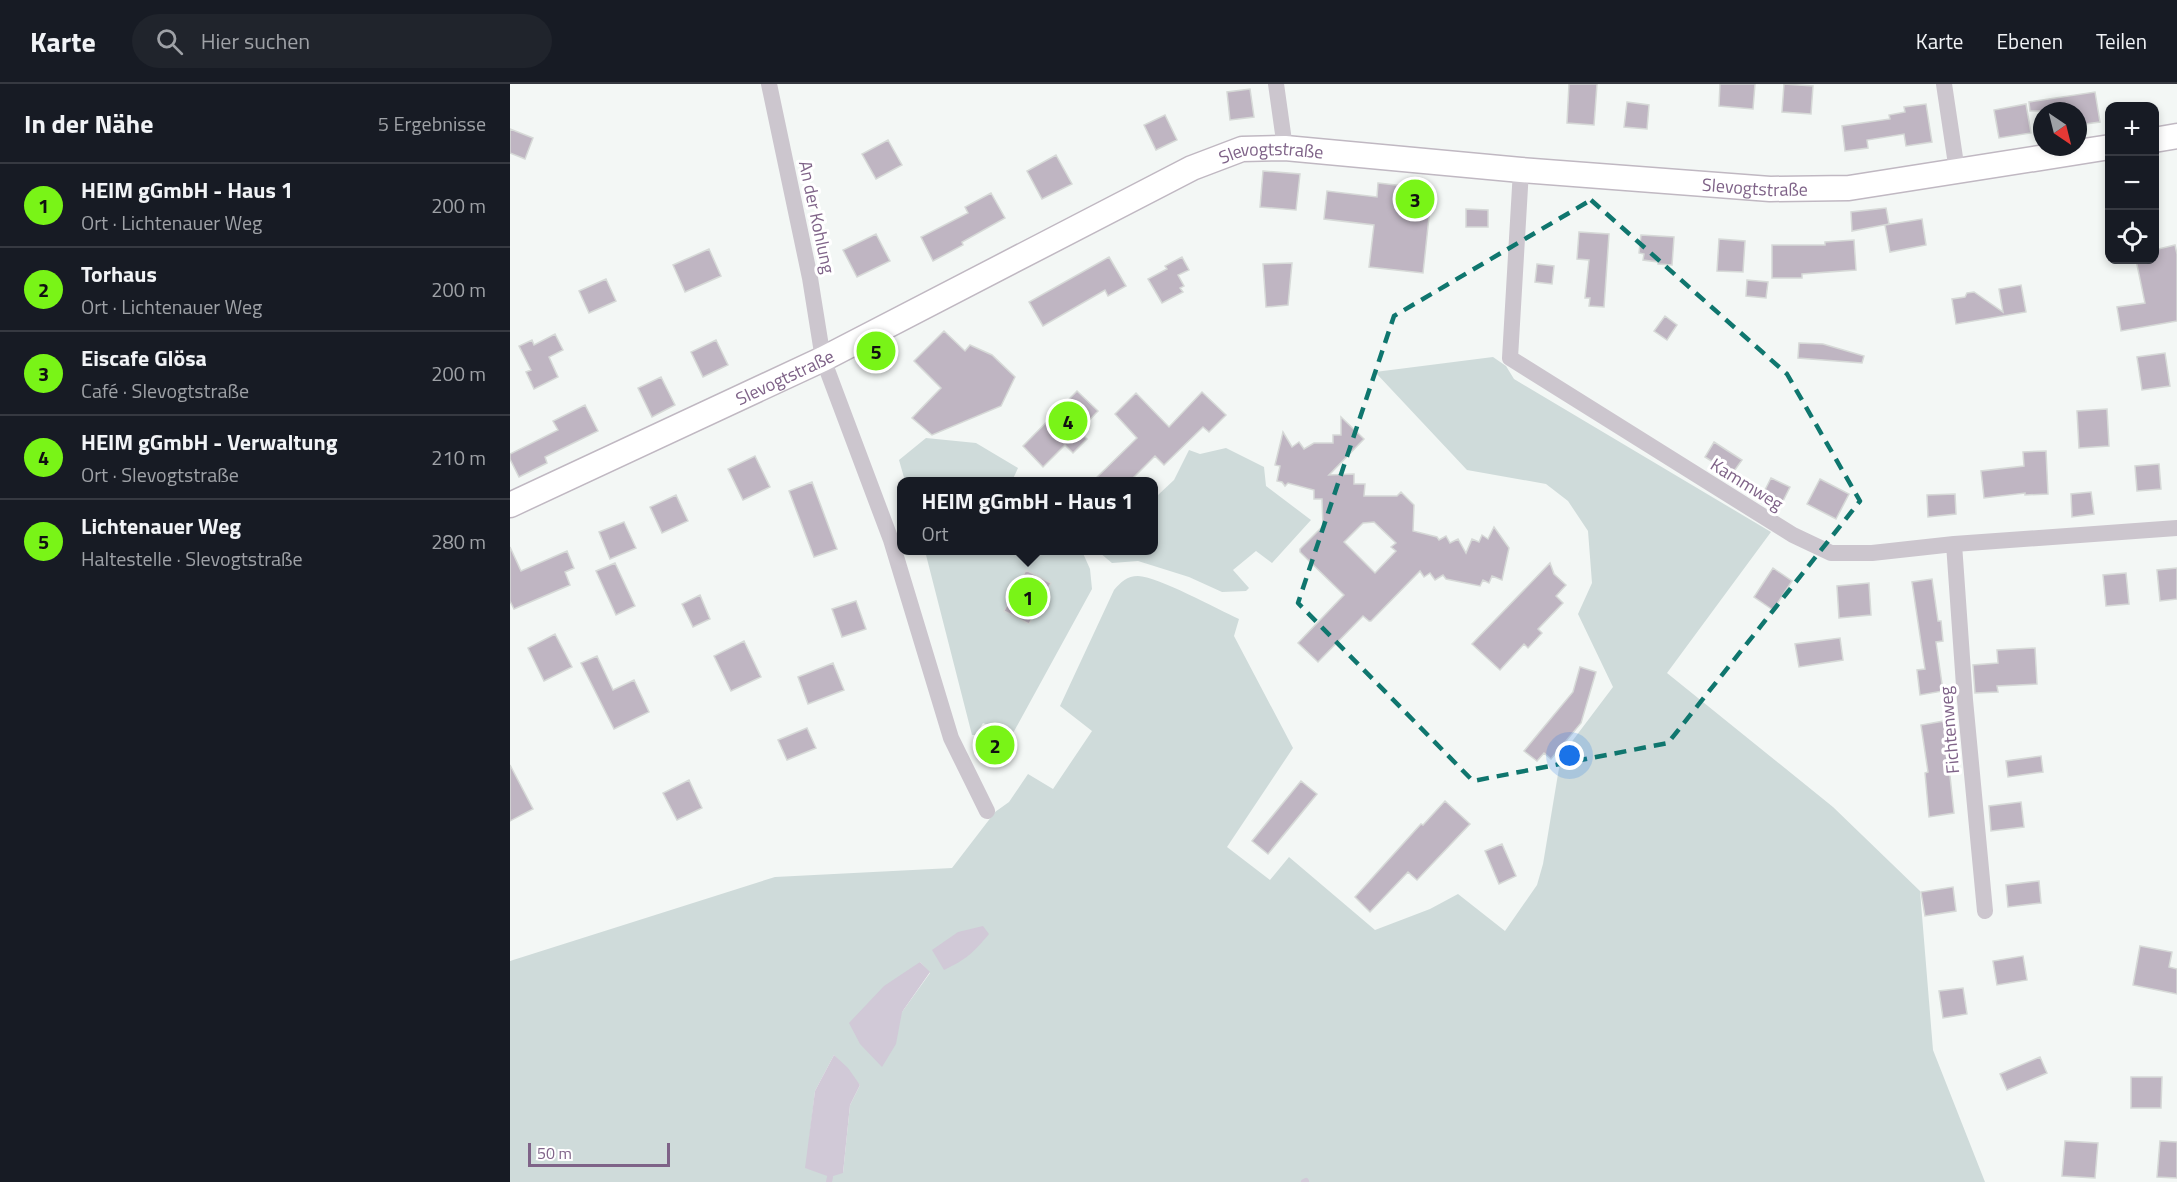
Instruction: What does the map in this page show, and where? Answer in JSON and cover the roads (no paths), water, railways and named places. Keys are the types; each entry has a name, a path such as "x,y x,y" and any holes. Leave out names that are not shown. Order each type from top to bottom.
{"street":[{"name":"An der Kohlung","path":"769,84 810,278 823,359 891,540 951,738 987,811"},
{"path":"1276,84 1285,148"},
{"path":"1944,84 1957,171"},
{"path":"2159,139 2177,136"},
{"name":"Slevogtstraße","path":"510,505 823,359 1192,168 1242,149 1285,148 1521,170 1770,189 1849,188 2105,148"},
{"name":"Kammweg","path":"1521,170 1510,358 1793,535 1831,553 1872,553 1954,544 2177,528"},
{"name":"Fichtenweg","path":"1954,544 1965,700 1985,911"}],"waterway":[{"path":"829,1182 830,1177"}],"place":[{"name":"Eiscafe Glösa","path":"1415,199"},
{"name":"Lichtenauer Weg","path":"876,351"},
{"name":"HEIM gGmbH - Verwaltung","path":"1068,421"},
{"name":"HEIM gGmbH - Haus 1","path":"1028,597"},
{"name":"Torhaus","path":"995,745"}]}
